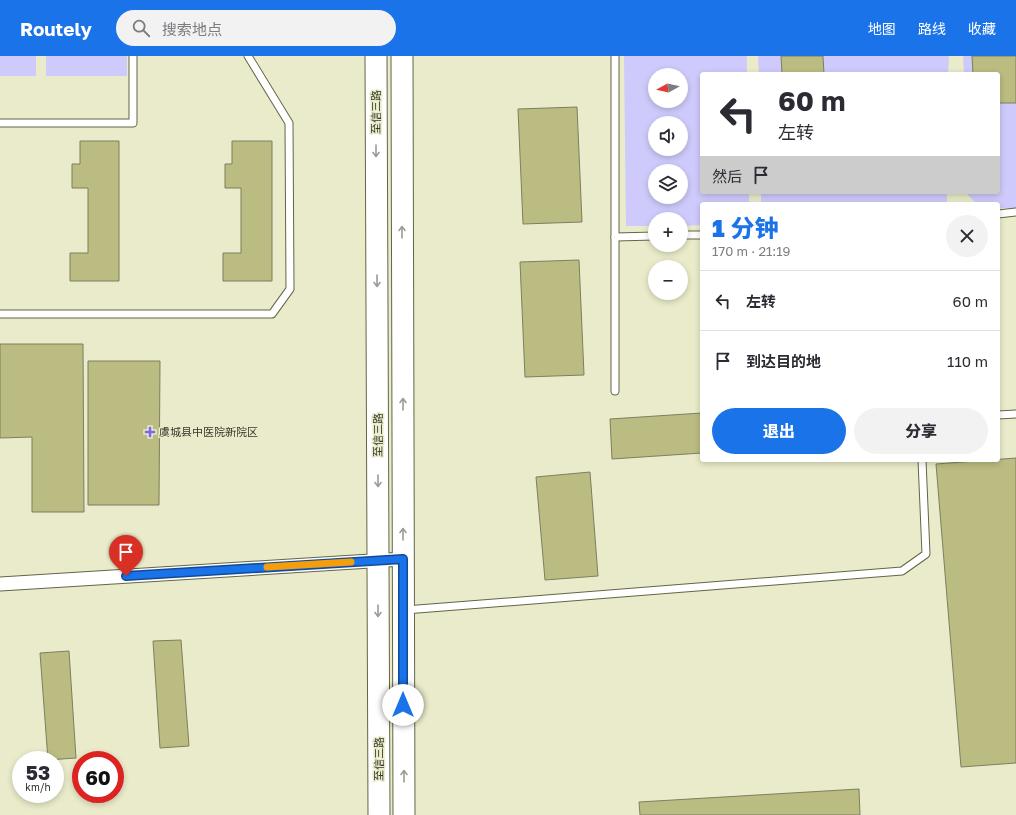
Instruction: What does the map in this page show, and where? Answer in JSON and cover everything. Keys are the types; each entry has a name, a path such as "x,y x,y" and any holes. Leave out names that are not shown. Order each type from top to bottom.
{"main road":[{"name":"至信三路","path":"376,56 379,815"},
{"path":"402,56 404,815"}],"street":[{"path":"0,584 403,559"}],"lane":[{"path":"0,123 132,123 133,56"},
{"path":"0,314 272,314 290,289 289,123 248,56"},
{"path":"615,56 615,391"},
{"path":"1000,214 1016,212"},
{"path":"688,235 700,235"},
{"path":"615,237 648,236"},
{"path":"1000,415 1016,414"},
{"path":"403,610 902,571 926,554 922,462"}],"shaded area":[{"path":"0,56 36,56 36,76 0,76"},
{"path":"46,56 127,56 127,76 46,76"},
{"path":"624,56 747,56 747,72 700,72 700,194 749,194 749,202 700,202 700,225 688,226 688,212 648,212 648,226 626,226"},
{"path":"758,56 949,56 948,72 759,72"},
{"path":"963,56 1016,56 1016,208 1000,208 1000,202 975,202 967,194 1000,194 1000,72 964,72"},
{"path":"761,194 947,194 947,202 761,202"}],"building":[{"path":"781,56 823,56 824,72 782,72"},
{"path":"972,56 1016,56 1016,103 1000,103 1000,72 973,72"},
{"path":"577,107 582,222 523,224 518,109"},
{"path":"80,141 119,141 119,281 70,281 70,253 88,253 88,188 72,188 72,164 80,164"},
{"path":"232,141 272,141 272,281 223,281 223,253 241,253 241,188 225,188 225,164 232,164"},
{"path":"579,260 584,375 525,377 520,262"},
{"path":"0,344 83,344 84,512 32,512 32,437 0,438"},
{"path":"88,361 160,361 159,505 88,505"},
{"path":"700,413 700,453 612,459 610,419"},
{"path":"1016,458 1016,763 961,767 936,464 1000,462 1000,459"},
{"path":"590,472 598,576 545,580 536,477"},
{"path":"181,640 189,746 160,748 153,641"},
{"path":"69,651 76,751 72,751 72,758 64,759 64,751 47,751 40,653"},
{"path":"859,789 860,815 640,815 639,802"}],"slow traffic":[{"path":"267,567 351,562"}],"place":[{"name":"虞城县中医院新院区","path":"150,432"}],"route":[{"path":"126,576 403,559 403,705"}]}
